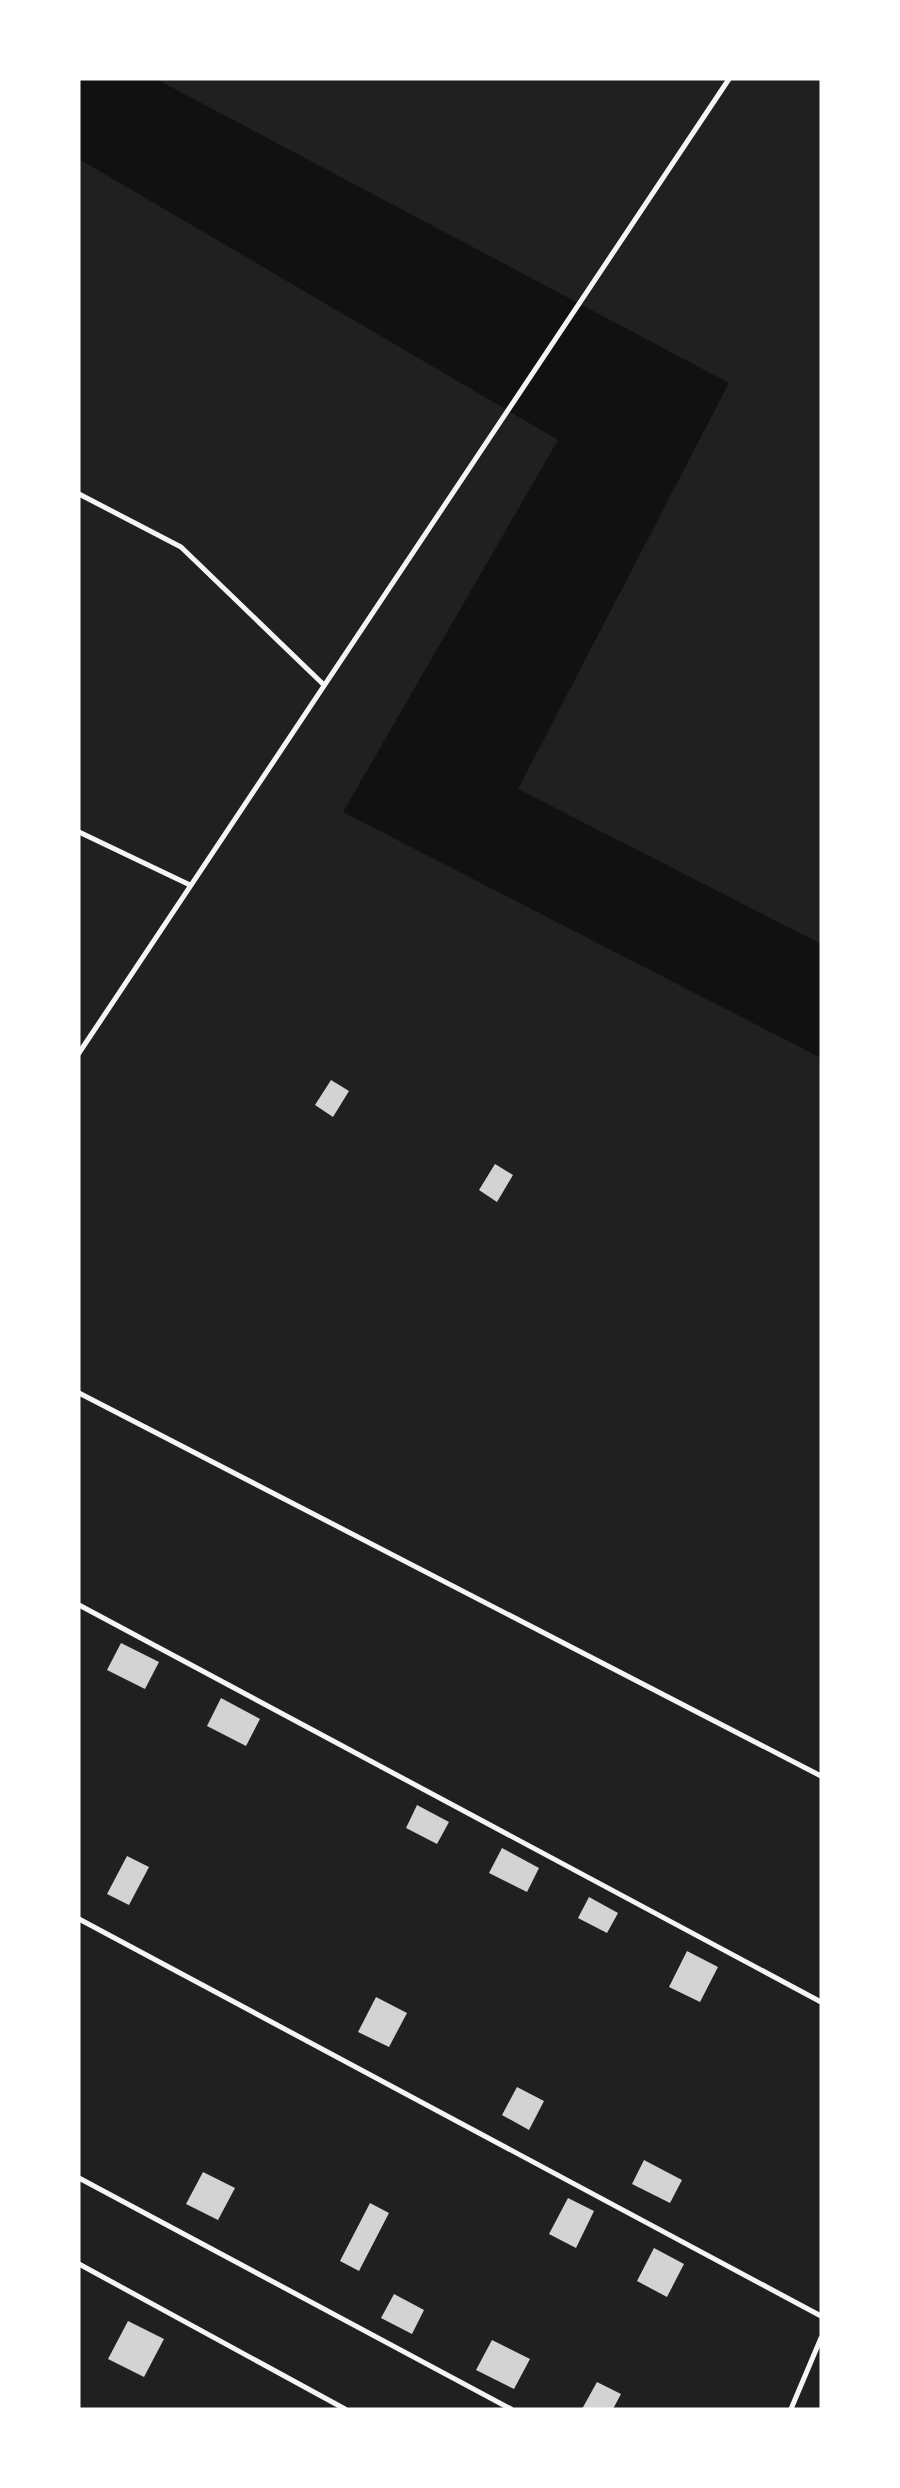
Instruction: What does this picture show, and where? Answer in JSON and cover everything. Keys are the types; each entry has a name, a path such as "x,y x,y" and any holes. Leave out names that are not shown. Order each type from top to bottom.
{"lane":[{"path":"79,1053 729,79"},
{"path":"79,494 181,547 324,685"},
{"path":"79,832 190,885"},
{"path":"79,1393 821,1776"},
{"path":"79,1605 821,2002"},
{"path":"79,1919 821,2316"},
{"path":"79,2178 511,2409"},
{"path":"79,2264 345,2409"},
{"path":"791,2409 821,2338"}],"shaded area":[{"path":"156,79 821,79 821,944 518,789 729,383"},
{"path":"79,159 558,440 343,812 821,1058 821,2409 79,2409"}],"building":[{"path":"331,1080 349,1091 333,1117 315,1105"},
{"path":"495,1164 513,1175 497,1202 479,1190"},
{"path":"121,1643 159,1662 145,1689 107,1670"},
{"path":"221,1698 260,1719 246,1746 207,1726"},
{"path":"417,1805 449,1822 437,1844 406,1828"},
{"path":"502,1848 539,1868 527,1892 489,1873"},
{"path":"127,1856 149,1867 129,1905 107,1894"},
{"path":"589,1897 618,1913 607,1933 578,1918"},
{"path":"687,1951 718,1967 700,2002 669,1987"},
{"path":"376,1997 407,2013 389,2047 358,2032"},
{"path":"517,2087 544,2101 529,2130 502,2115"},
{"path":"644,2160 682,2180 670,2203 632,2184"},
{"path":"203,2172 235,2188 218,2220 186,2204"},
{"path":"568,2198 594,2211 576,2248 549,2234"},
{"path":"370,2203 389,2213 359,2271 340,2261"},
{"path":"654,2248 684,2264 667,2297 637,2281"},
{"path":"394,2294 424,2310 412,2334 381,2318"},
{"path":"128,2321 164,2339 144,2377 108,2359"},
{"path":"492,2340 530,2359 514,2389 476,2370"},
{"path":"597,2382 621,2394 613,2409 582,2409"}]}
